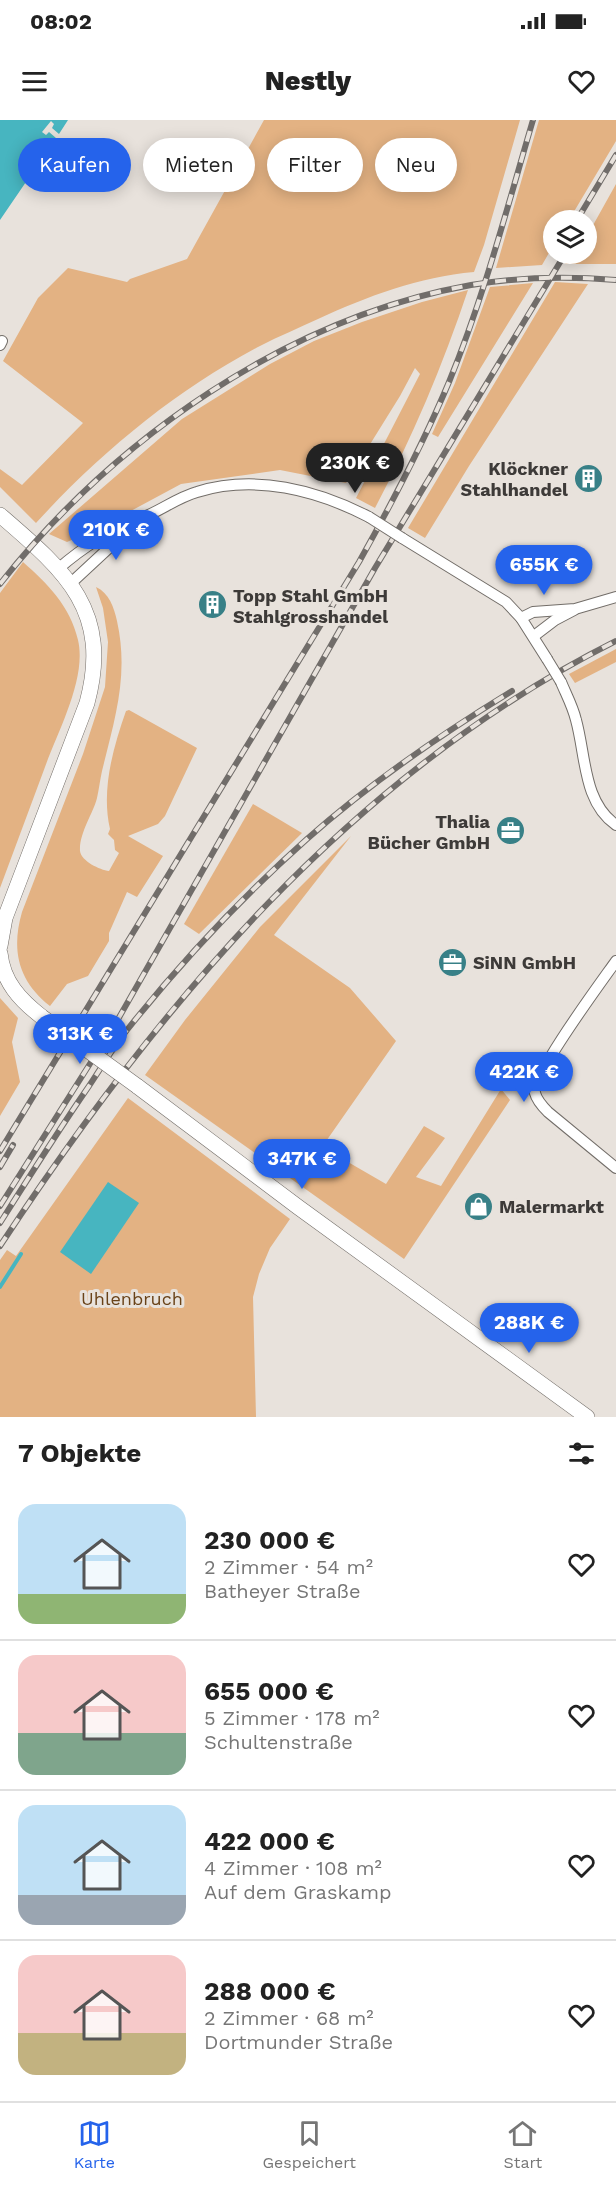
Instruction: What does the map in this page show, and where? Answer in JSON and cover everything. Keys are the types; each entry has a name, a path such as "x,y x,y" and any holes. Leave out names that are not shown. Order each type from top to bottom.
{"main road":[{"path":"0,515 58,569 70,584 88,615 93,633 95,667 87,703 9,907 0,946"},
{"path":"0,953 10,986 30,1008 587,1417"}],"street":[{"path":"58,569 76,554 128,522 140,519 180,498 199,491 222,486 265,485 306,492 337,502 369,517 506,602 521,618 561,682 575,716 592,797 603,814 616,825"},
{"path":"70,584 140,519"},
{"path":"521,618 533,612 575,609 616,597"},
{"path":"534,636 555,620 575,609"},
{"path":"616,961 551,1056 538,1079 535,1092 540,1104 548,1112 616,1168"}],"green space":[{"path":"264,120 520,120 474,272 433,278 375,295 274,339 229,363 140,425 86,472 36,523 0,487 0,469 22,485 83,423 3,361 38,298 68,268 127,282 187,259 224,192 255,192 254,138"},
{"path":"539,120 616,120 616,141 575,210 543,210 542,265 496,268"},
{"path":"616,184 616,264 597,264 597,218"},
{"path":"555,282 588,284 469,466 425,538 408,528"},
{"path":"533,283 438,437 432,434 455,383 490,287"},
{"path":"468,290 426,401 375,508 356,498 420,374 415,368 346,483 280,470 181,484 101,527 67,542 49,534 182,419 270,364 314,341 362,322 422,302"},
{"path":"23,562 49,587 64,606 78,640 80,655 70,704 0,888 0,593"},
{"path":"96,587 108,597 116,616 122,660 121,678 116,714 97,798 80,844 81,855 96,867 109,871 119,853 115,850 114,840 108,834 110,829 107,799 113,754 126,711 129,710 197,748 165,816 158,824 128,836 163,856 137,897 127,892 109,933 109,941 88,976 67,984 50,1006 39,996 24,975 20,964 17,939 22,912 83,754 105,687 108,642 103,608"},
{"path":"616,649 616,662 575,683 569,674"},
{"path":"253,804 302,833 199,934 184,924"},
{"path":"351,836 274,935 350,988 396,1041 322,1147 386,1184 424,1126 445,1138 416,1177 441,1186 501,1089 510,1100 404,1259 145,1075 185,1020 260,927"},
{"path":"0,998 18,1018 12,1042 20,1082 0,1116"},
{"name":"Uhlenbruch","path":"128,1098 290,1219 270,1248 259,1274 253,1297 256,1417 0,1417 0,1260 7,1250 16,1256"}],"water":[{"path":"0,120 68,120 59,134 52,128 54,124 51,121 42,132 46,135 49,132 56,138 18,138 19,192 0,220"},
{"path":"108,1182 139,1203 91,1274 60,1252"}],"waterway":[{"path":"0,1287 21,1254"}],"railway":[{"path":"0,1151 359,562 395,495 429,428 462,350 533,120"},
{"path":"583,210 616,155"},
{"path":"0,1206 117,1021 375,568 559,264"},
{"path":"0,584 45,531 96,481 151,434 209,392 271,356 336,325 403,301 471,285 543,278 616,280"},
{"path":"0,1246 61,1156 126,1068 195,983 269,902 347,827 431,757 521,695 616,641"},
{"path":"0,1223 122,1037 169,980 236,907 307,839 355,798 432,742 512,691"},
{"path":"0,1167 13,1145"}],"place":[{"name":"Klöckner Stahlhandel","path":"589,478"},
{"name":"Topp Stahl GmbH Stahlgrosshandel","path":"212,605"},
{"name":"Thalia Bücher GmbH","path":"511,831"},
{"name":"SiNN GmbH","path":"452,962"},
{"name":"Malermarkt","path":"478,1206"}]}
